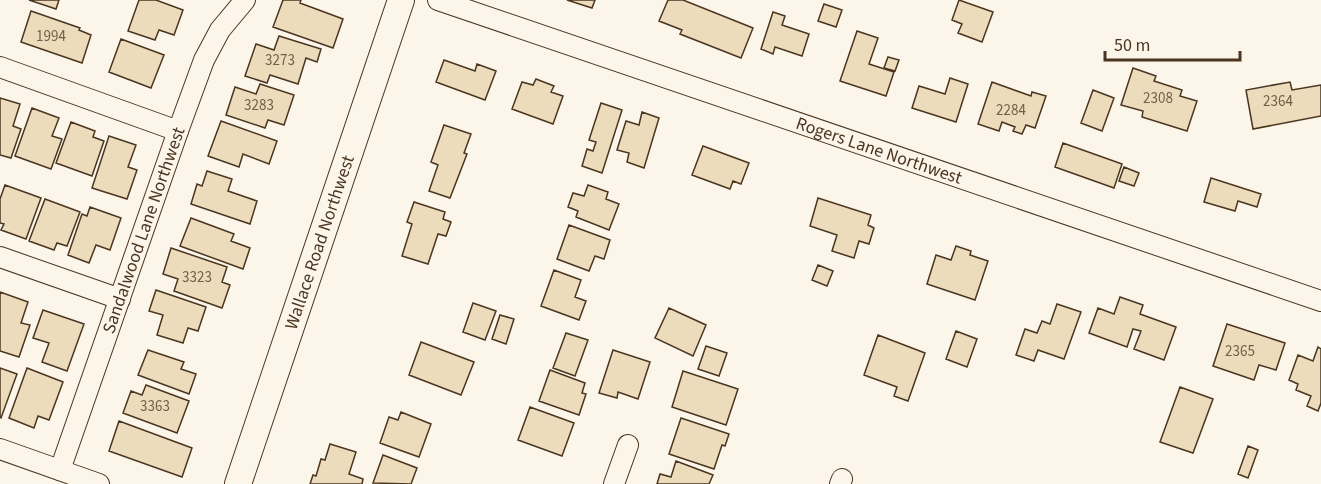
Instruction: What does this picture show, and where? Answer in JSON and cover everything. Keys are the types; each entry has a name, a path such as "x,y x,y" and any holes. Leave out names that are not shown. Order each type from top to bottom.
{"main road":[{"name":"Wallace Road Northwest","path":"238,484 401,0"}],"street":[{"name":"Sandalwood Lane Northwest","path":"60,470 204,60 220,30 245,0"},
{"name":"Rogers Lane Northwest","path":"438,0 1321,301"},
{"path":"0,67 178,131"},
{"path":"0,257 120,299"},
{"path":"614,484 628,445"},
{"path":"0,450 99,484"}],"building":[{"path":"29,0 59,0 56,9"},
{"path":"139,0 156,0 183,10 174,35 159,30 155,40 128,31"},
{"path":"283,0 301,0 300,3 343,19 333,48 273,27"},
{"path":"567,0 595,0 592,8"},
{"path":"668,0 683,0 753,28 741,58 680,34 682,30 659,21"},
{"path":"959,0 993,12 982,42 958,33 962,24 952,20"},
{"path":"824,4 842,10 836,27 818,21"},
{"path":"31,11 80,28 79,30 91,35 82,63 21,42"},
{"path":"773,12 785,16 782,25 809,34 802,56 775,47 773,54 761,49"},
{"path":"857,31 878,38 869,64 894,72 886,96 840,81"},
{"path":"279,36 321,49 317,62 306,58 298,84 270,75 267,83 245,76 256,44 274,50"},
{"path":"121,39 164,55 151,88 109,72"},
{"path":"888,57 899,60 895,71 884,68"},
{"path":"444,60 475,71 477,64 496,71 485,100 436,82"},
{"path":"1133,68 1156,76 1154,81 1182,90 1180,96 1197,101 1187,131 1142,117 1143,111 1121,105"},
{"path":"950,78 968,84 956,122 912,108 919,86 945,94"},
{"path":"536,79 554,86 551,92 563,96 553,124 512,109 522,82 533,85"},
{"path":"992,82 1031,96 1032,92 1046,96 1035,128 1026,125 1022,134 1013,131 1015,127 1002,122 999,131 978,124"},
{"path":"1290,82 1292,90 1321,85 1321,116 1253,129 1246,90"},
{"path":"260,84 294,95 284,125 268,120 265,128 226,115 235,87 256,94"},
{"path":"1093,90 1114,98 1102,131 1081,123"},
{"path":"0,98 20,104 13,126 21,129 11,158 0,155"},
{"path":"601,103 622,110 602,173 582,166 587,149 593,151 596,142 589,140"},
{"path":"32,108 59,118 52,136 62,139 51,169 15,156"},
{"path":"642,112 659,118 644,168 627,162 629,153 617,150 626,121 639,125"},
{"path":"221,121 277,141 269,164 243,154 239,167 208,156"},
{"path":"71,122 95,131 93,137 104,141 92,176 56,163"},
{"path":"444,125 471,134 464,153 467,154 450,198 429,191 438,165 431,162"},
{"path":"109,136 136,145 128,167 137,170 127,199 92,188"},
{"path":"1063,143 1122,164 1114,188 1055,167"},
{"path":"703,146 749,163 741,184 733,181 730,189 692,175"},
{"path":"1124,167 1139,173 1134,186 1119,181"},
{"path":"207,171 232,179 228,191 257,201 250,224 191,204 197,184 202,186"},
{"path":"1211,178 1261,194 1257,207 1238,201 1235,211 1204,202"},
{"path":"5,185 41,198 26,239 1,230 4,224 0,223 0,199"},
{"path":"588,185 608,192 606,199 619,204 609,230 576,217 578,211 568,207 573,193 584,196"},
{"path":"818,198 871,215 868,225 874,228 869,244 859,241 854,258 832,251 837,235 810,226"},
{"path":"45,199 80,212 67,246 57,243 54,250 29,241"},
{"path":"414,202 445,212 443,219 451,222 446,236 438,234 428,264 402,256 412,224 407,222"},
{"path":"90,207 121,218 110,250 96,245 89,263 68,255 82,214 87,216"},
{"path":"191,218 234,234 231,241 250,248 243,269 180,246"},
{"path":"569,225 610,240 604,259 595,256 589,271 557,259"},
{"path":"956,246 971,251 970,255 988,261 975,300 927,284 936,255 951,260"},
{"path":"171,248 227,267 222,282 230,285 222,308 174,291 178,279 163,274"},
{"path":"818,265 833,271 827,286 812,280"},
{"path":"554,270 581,280 575,297 586,301 579,320 541,306"},
{"path":"156,290 206,307 198,331 188,328 183,343 157,335 163,315 149,311"},
{"path":"0,292 28,302 21,323 30,325 19,357 0,351"},
{"path":"1120,297 1143,305 1140,314 1176,327 1164,360 1134,349 1141,331 1133,329 1127,347 1089,333 1098,308 1114,314"},
{"path":"473,303 496,311 485,340 463,332"},
{"path":"1057,304 1081,312 1064,359 1038,350 1034,361 1016,355 1025,329 1037,333 1042,321 1050,324"},
{"path":"669,308 706,325 693,356 655,338"},
{"path":"43,310 84,324 67,371 42,362 49,343 33,338"},
{"path":"500,315 514,319 506,344 492,339"},
{"path":"1227,324 1285,343 1276,370 1259,365 1254,380 1213,366"},
{"path":"956,331 977,339 967,367 946,359"},
{"path":"566,333 588,340 575,376 553,368"},
{"path":"878,335 925,353 908,401 894,396 897,387 864,375"},
{"path":"421,342 474,362 461,395 409,375"},
{"path":"706,346 727,353 719,376 698,369"},
{"path":"1318,347 1321,349 1321,403 1318,411 1307,406 1311,396 1296,390 1298,384 1289,380 1298,355 1313,361"},
{"path":"148,350 184,362 181,369 196,374 189,394 138,375"},
{"path":"613,350 650,362 638,399 618,392 617,398 599,393"},
{"path":"0,368 17,374 1,418 0,417"},
{"path":"27,368 63,382 49,420 38,416 34,428 9,418"},
{"path":"550,370 585,383 582,393 586,394 579,415 539,401"},
{"path":"683,371 738,389 726,425 672,407"},
{"path":"146,385 189,401 177,433 123,413 131,391 142,395"},
{"path":"1180,387 1213,399 1193,453 1160,442"},
{"path":"530,407 574,423 562,456 518,440"},
{"path":"401,412 431,424 419,457 380,443 389,417 398,420"},
{"path":"681,418 729,434 725,446 722,445 714,469 669,454"},
{"path":"119,421 192,448 182,477 109,451"},
{"path":"330,444 356,452 349,474 363,479 362,484 310,484 313,475 316,476 321,459 325,460"},
{"path":"1248,446 1258,450 1248,478 1238,474"},
{"path":"383,455 417,468 411,484 373,483"},
{"path":"676,461 713,475 709,484 657,484 660,474 671,477"}]}
